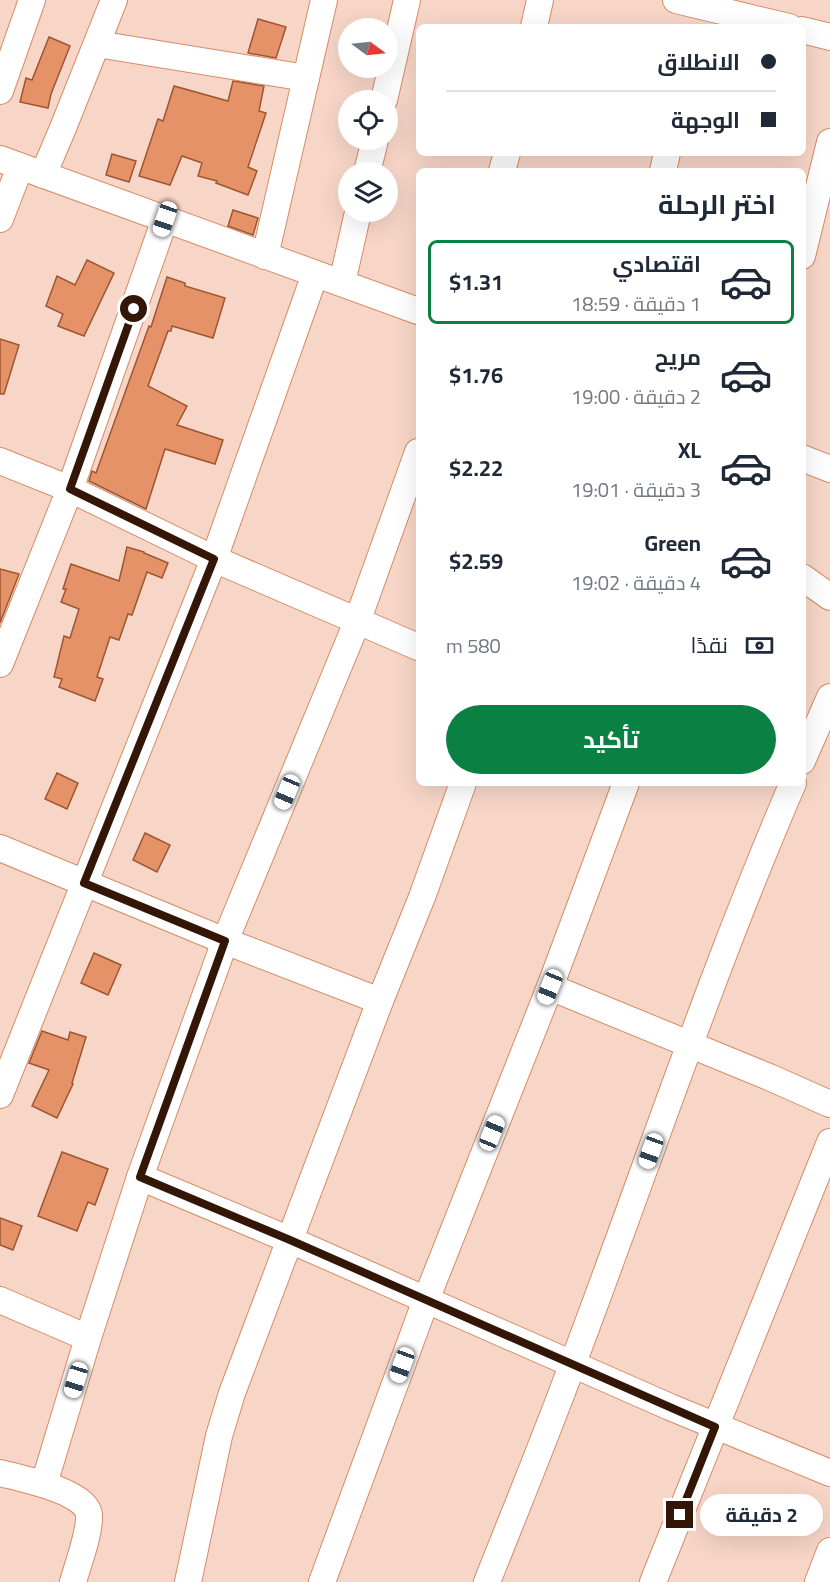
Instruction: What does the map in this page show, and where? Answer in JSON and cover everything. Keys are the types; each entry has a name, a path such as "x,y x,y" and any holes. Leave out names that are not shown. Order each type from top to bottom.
{"street":[{"path":"0,91 32,0"},
{"path":"0,219 21,167 98,44 114,0"},
{"path":"265,256 324,0"},
{"path":"386,90 407,0"},
{"path":"535,24 540,0"},
{"path":"693,8 774,24"},
{"path":"806,31 830,37"},
{"path":"98,44 306,78"},
{"path":"806,240 830,142"},
{"path":"21,167 416,310"},
{"path":"0,664 70,489 165,219"},
{"path":"342,283 356,222"},
{"path":"0,1095 214,559 315,274"},
{"path":"44,1484 140,1177 225,941 357,622 416,458"},
{"path":"806,460 830,469"},
{"path":"0,461 70,489 214,559 416,646"},
{"path":"806,580 830,597"},
{"path":"806,752 830,697"},
{"path":"188,1582 219,1436 232,1393 380,1001 422,897 462,786"},
{"path":"322,1582 426,1300 550,987 625,786"},
{"path":"487,1582 573,1364 690,1045 792,786"},
{"path":"0,848 225,941 380,1001"},
{"path":"550,987 830,1104"},
{"path":"653,1582 830,1142"},
{"path":"140,1177 290,1240 715,1427 830,1473"},
{"path":"0,1300 88,1338"},
{"path":"0,1473 44,1484 74,1497 85,1505 89,1512 88,1527 73,1582"},
{"path":"818,1582 830,1551"}],"building":[{"path":"258,19 286,27 276,58 248,53"},
{"path":"49,37 70,46 51,94 48,108 20,102 26,78 32,80"},
{"path":"233,81 264,86 259,111 266,113 248,167 257,171 248,195 216,183 217,181 198,176 202,163 182,156 170,185 139,176 158,119 163,121 174,86 228,101"},
{"path":"112,154 136,161 129,182 106,175"},
{"path":"233,210 258,218 253,235 228,226"},
{"path":"87,260 114,273 84,336 58,326 63,314 46,306 57,276 75,285"},
{"path":"167,277 185,283 185,286 225,298 213,338 172,326 171,331 168,331 148,386 187,406 177,425 223,440 215,464 165,449 146,509 89,481 92,471 96,473 149,326 151,327"},
{"path":"0,339 19,345 4,394 0,394"},
{"path":"127,547 168,563 162,578 147,572 132,615 128,614 119,640 110,637 97,677 103,679 95,701 59,687 62,679 54,677 64,636 70,638 79,609 61,602 66,589 63,589 71,564 119,581"},
{"path":"0,569 19,574 0,623"},
{"path":"57,773 78,783 67,809 45,799"},
{"path":"145,833 170,845 157,872 133,860"},
{"path":"94,953 121,965 108,995 81,983"},
{"path":"42,1031 68,1040 70,1032 86,1037 73,1084 57,1118 32,1106 49,1070 29,1063"},
{"path":"62,1152 108,1169 95,1205 88,1202 77,1231 38,1216"},
{"path":"0,1218 22,1226 13,1250 0,1245"}],"route":[{"path":"134,309 70,489 214,559 84,883 225,941 140,1177 290,1240 715,1427 680,1515"}]}
